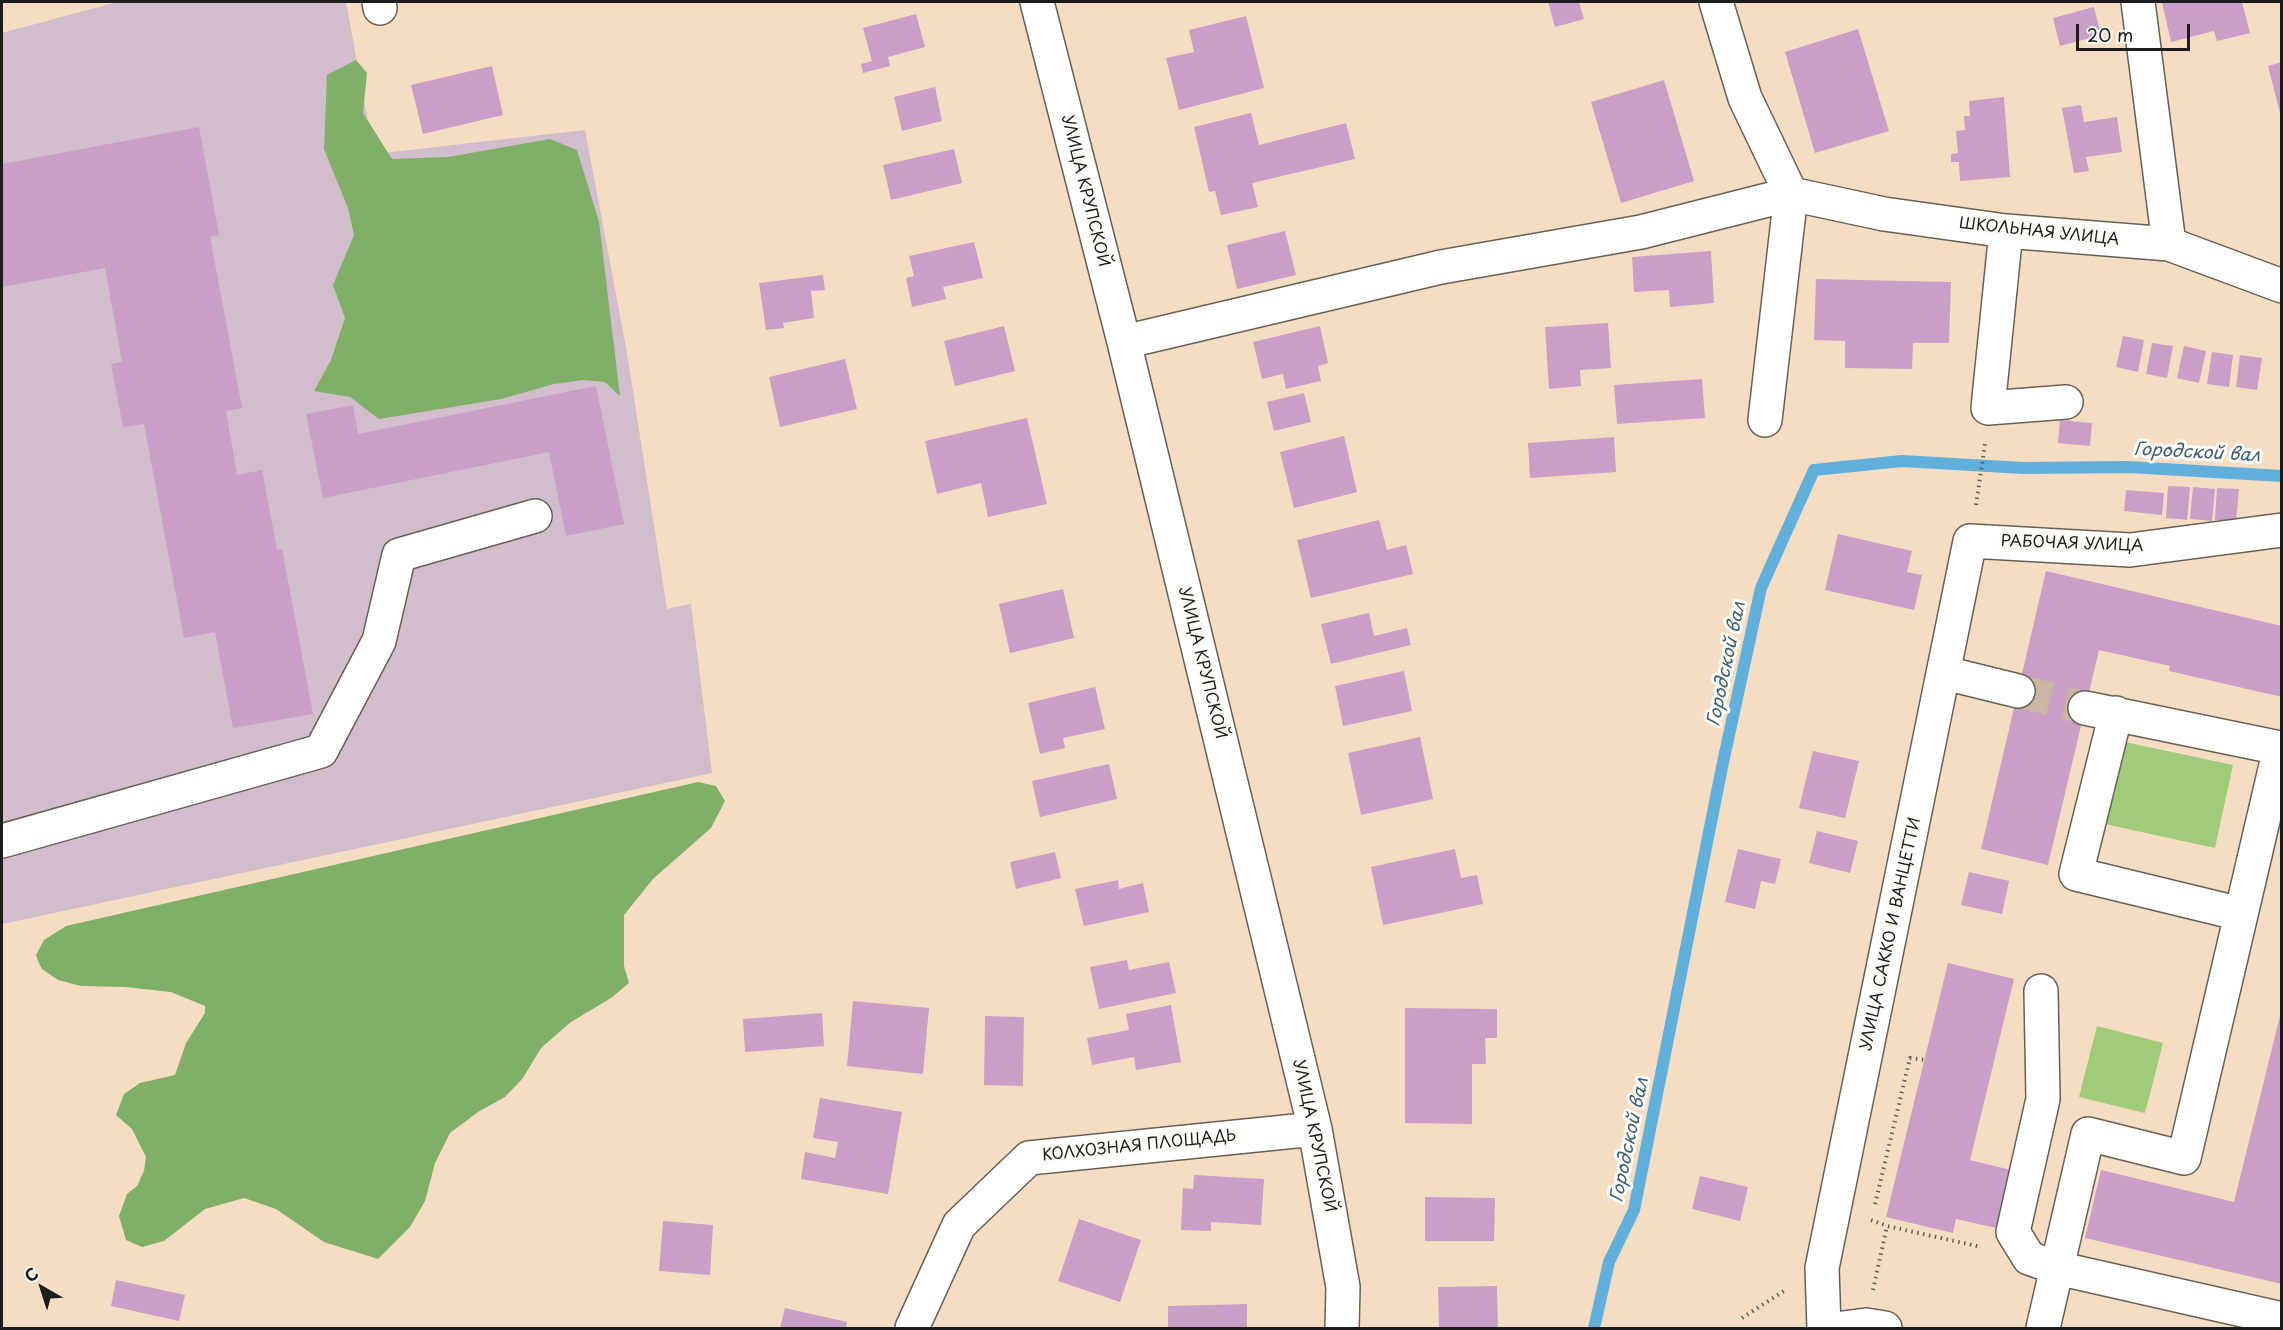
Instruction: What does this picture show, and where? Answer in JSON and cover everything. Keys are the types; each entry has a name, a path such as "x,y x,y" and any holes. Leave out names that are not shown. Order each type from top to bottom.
{"street":[{"name":"УЛИЦА КРУПСКОЙ","path":"1037,2 1124,342 1315,1129 1343,1287 1342,1329"},
{"path":"1716,2 1745,99 1791,194 1765,420"},
{"path":"2138,2 2169,244"},
{"path":"1124,342 1441,267 1641,232 1791,194"},
{"name":"ШКОЛЬНАЯ УЛИЦА","path":"1791,194 1884,214 2006,231 2169,244 2282,286"},
{"path":"2006,231 1988,408 2066,402"},
{"path":"2,841 321,751 379,641 399,555 535,516"},
{"name":"РАБОЧАЯ УЛИЦА","path":"1970,541 2130,550 2282,530"},
{"name":"УЛИЦА САККО И ВАНЦЕТТИ","path":"1824,1329 1822,1268 1945,673 1970,541"},
{"path":"1945,673 2018,692"},
{"path":"2043,1329 2043,1263 2088,1134 2184,1158 2280,748 2100,711 2076,874 2241,914"},
{"path":"2041,991 2043,1099 2013,1232 2043,1263 2282,1319"},
{"name":"КОЛХОЗНАЯ ПЛОЩАДЬ","path":"912,1329 959,1225 1029,1158 1315,1129"}],"path":[{"path":"1977,495 1984,450"},
{"path":"1925,1060 1910,1058 1871,1222 2043,1263"},
{"path":"1865,1327 1887,1226"}],"shaded area":[{"path":"117,2 346,2 374,154 585,130 627,353 667,609 691,604 712,773 2,924 2,33"}],"green space":[{"path":"356,60 367,73 363,113 392,159 448,157 550,139 577,150 599,222 620,396 605,382 583,380 554,384 501,399 379,419 350,397 314,391 331,360 345,318 333,285 354,235 348,208 324,149 327,75"},
{"path":"2120,741 2233,765 2215,848 2100,823"},
{"path":"698,782 716,786 725,801 711,828 653,879 624,915 624,966 629,983 611,998 571,1022 541,1048 523,1078 505,1097 478,1112 450,1133 435,1163 425,1201 410,1227 378,1259 324,1242 276,1209 244,1198 205,1209 164,1241 142,1247 126,1240 119,1216 127,1194 137,1186 144,1171 146,1157 132,1129 116,1115 124,1094 140,1083 175,1075 186,1043 205,1013 205,1006 171,992 125,987 81,986 58,980 42,969 38,961 36,955 44,940 66,926"},
{"path":"2097,1026 2163,1043 2145,1113 2079,1097"}],"building":[{"path":"1548,2 1579,2 1584,19 1555,27"},
{"path":"2162,2 2242,2 2250,33 2217,41 2214,31 2171,42"},
{"path":"2094,7 2101,35 2060,46 2053,18"},
{"path":"916,14 925,47 888,57 890,66 863,73 861,64 872,61 863,28"},
{"path":"1246,16 1264,88 1179,110 1166,58 1194,52 1189,30"},
{"path":"1858,29 1889,131 1815,153 1785,52"},
{"path":"2282,62 2282,117 2281,117 2268,66"},
{"path":"492,66 503,115 423,134 411,85"},
{"path":"1664,80 1694,181 1621,203 1591,102"},
{"path":"935,87 942,121 902,131 894,97"},
{"path":"2004,97 2010,177 1960,181 1959,162 1951,162 1951,154 1958,153 1956,131 1965,130 1964,116 1970,116 1969,101"},
{"path":"2081,105 2084,122 2117,117 2122,152 2086,157 2089,171 2074,173 2062,108"},
{"path":"1251,113 1259,145 1346,123 1355,159 1252,183 1258,207 1221,215 1215,191 1209,192 1194,127"},
{"path":"199,127 219,235 210,237 242,408 226,411 237,475 262,470 277,550 282,549 313,714 233,728 215,632 184,638 144,424 123,427 111,364 122,362 105,268 2,287 2,164"},
{"path":"954,149 962,183 891,200 883,165"},
{"path":"1285,231 1296,275 1237,289 1227,245"},
{"path":"974,242 983,278 943,287 946,299 912,307 906,278 914,276 909,256"},
{"path":"1711,251 1714,303 1670,307 1669,290 1634,292 1632,257"},
{"path":"823,275 825,290 811,291 814,318 783,323 784,328 766,330 759,283"},
{"path":"1816,279 1951,282 1949,343 1913,343 1912,369 1845,368 1845,341 1814,340"},
{"path":"1608,323 1611,368 1580,370 1581,386 1549,389 1545,327"},
{"path":"1004,326 1015,371 955,386 944,341"},
{"path":"1320,326 1328,363 1318,366 1321,381 1286,389 1283,374 1262,379 1253,342"},
{"path":"2123,336 2144,340 2138,372 2116,367"},
{"path":"2152,343 2173,346 2167,378 2146,374"},
{"path":"2184,346 2206,351 2199,383 2177,378"},
{"path":"2212,352 2233,355 2229,387 2207,384"},
{"path":"2240,355 2262,358 2257,390 2236,387"},
{"path":"845,359 857,409 780,427 769,377"},
{"path":"1702,379 1705,418 1617,424 1614,385"},
{"path":"596,386 624,524 566,536 549,452 323,498 306,414 353,405 358,434"},
{"path":"1304,393 1311,422 1274,431 1267,402"},
{"path":"1027,418 1047,504 988,517 981,483 937,494 925,441"},
{"path":"2060,420 2092,423 2090,446 2058,443"},
{"path":"1344,436 1357,492 1294,508 1280,452"},
{"path":"1614,437 1616,472 1530,478 1528,443"},
{"path":"2168,486 2190,487 2187,520 2166,518"},
{"path":"2193,487 2215,489 2212,521 2190,519"},
{"path":"2217,488 2239,489 2236,521 2215,520"},
{"path":"2126,490 2164,493 2162,515 2124,511"},
{"path":"1379,520 1387,550 1406,545 1413,574 1311,598 1297,540"},
{"path":"1838,534 1912,551 1907,572 1922,575 1914,610 1825,590"},
{"path":"2046,571 2282,626 2282,697 2169,671 2170,666 2099,650 2048,865 1981,849"},
{"path":"1063,589 1074,638 1010,653 999,604"},
{"path":"1369,613 1374,636 1407,628 1411,645 1331,664 1321,624"},
{"path":"1404,671 1412,711 1343,726 1335,686"},
{"path":"1095,687 1105,729 1063,738 1065,748 1040,754 1028,703"},
{"path":"1420,737 1433,799 1361,815 1348,753"},
{"path":"1813,751 1859,761 1845,818 1799,808"},
{"path":"1109,764 1117,799 1040,817 1032,781"},
{"path":"1817,831 1858,841 1850,873 1809,863"},
{"path":"1455,849 1461,878 1477,875 1483,904 1383,925 1371,867"},
{"path":"1738,849 1781,859 1775,884 1761,881 1755,909 1725,902"},
{"path":"1055,852 1061,878 1016,889 1010,862"},
{"path":"1969,872 2009,881 2002,914 1961,905"},
{"path":"1118,880 1119,889 1143,883 1149,912 1084,926 1075,889"},
{"path":"1127,960 1129,970 1169,962 1176,993 1099,1009 1090,967"},
{"path":"1948,963 2014,979 1970,1160 2015,1171 2001,1229 1956,1219 1953,1233 1886,1217"},
{"path":"853,1001 929,1008 923,1074 847,1066"},
{"path":"1171,1005 1181,1062 1136,1070 1134,1057 1092,1065 1087,1038 1129,1030 1126,1014"},
{"path":"1405,1008 1497,1009 1497,1038 1485,1038 1486,1064 1472,1064 1472,1124 1405,1123"},
{"path":"2282,1008 2282,1284 2085,1238 2101,1170 2234,1202"},
{"path":"822,1013 824,1046 745,1052 743,1019"},
{"path":"985,1016 1024,1017 1023,1086 984,1085"},
{"path":"820,1098 902,1112 888,1194 801,1179 805,1152 835,1158 838,1142 813,1138"},
{"path":"1194,1175 1264,1179 1261,1225 1211,1222 1211,1231 1181,1230 1183,1188 1193,1189"},
{"path":"1700,1176 1748,1187 1740,1221 1692,1209"},
{"path":"1425,1197 1495,1198 1494,1241 1425,1241"},
{"path":"1079,1219 1141,1240 1120,1302 1058,1281"},
{"path":"663,1221 713,1225 710,1275 659,1271"},
{"path":"116,1280 185,1295 179,1321 111,1306"},
{"path":"1497,1286 1498,1328 1439,1328 1438,1287"},
{"path":"1247,1304 1247,1328 1168,1328 1168,1306"},
{"path":"785,1308 847,1322 846,1328 780,1328"}],"waterway":[{"name":"Городской вал","path":"1594,1328 1609,1262 1634,1210 1722,767 1761,588 1814,470 1902,461 2023,468 2129,467 2282,476"}],"tunnel":[{"path":"2018,691 2085,708"}]}
